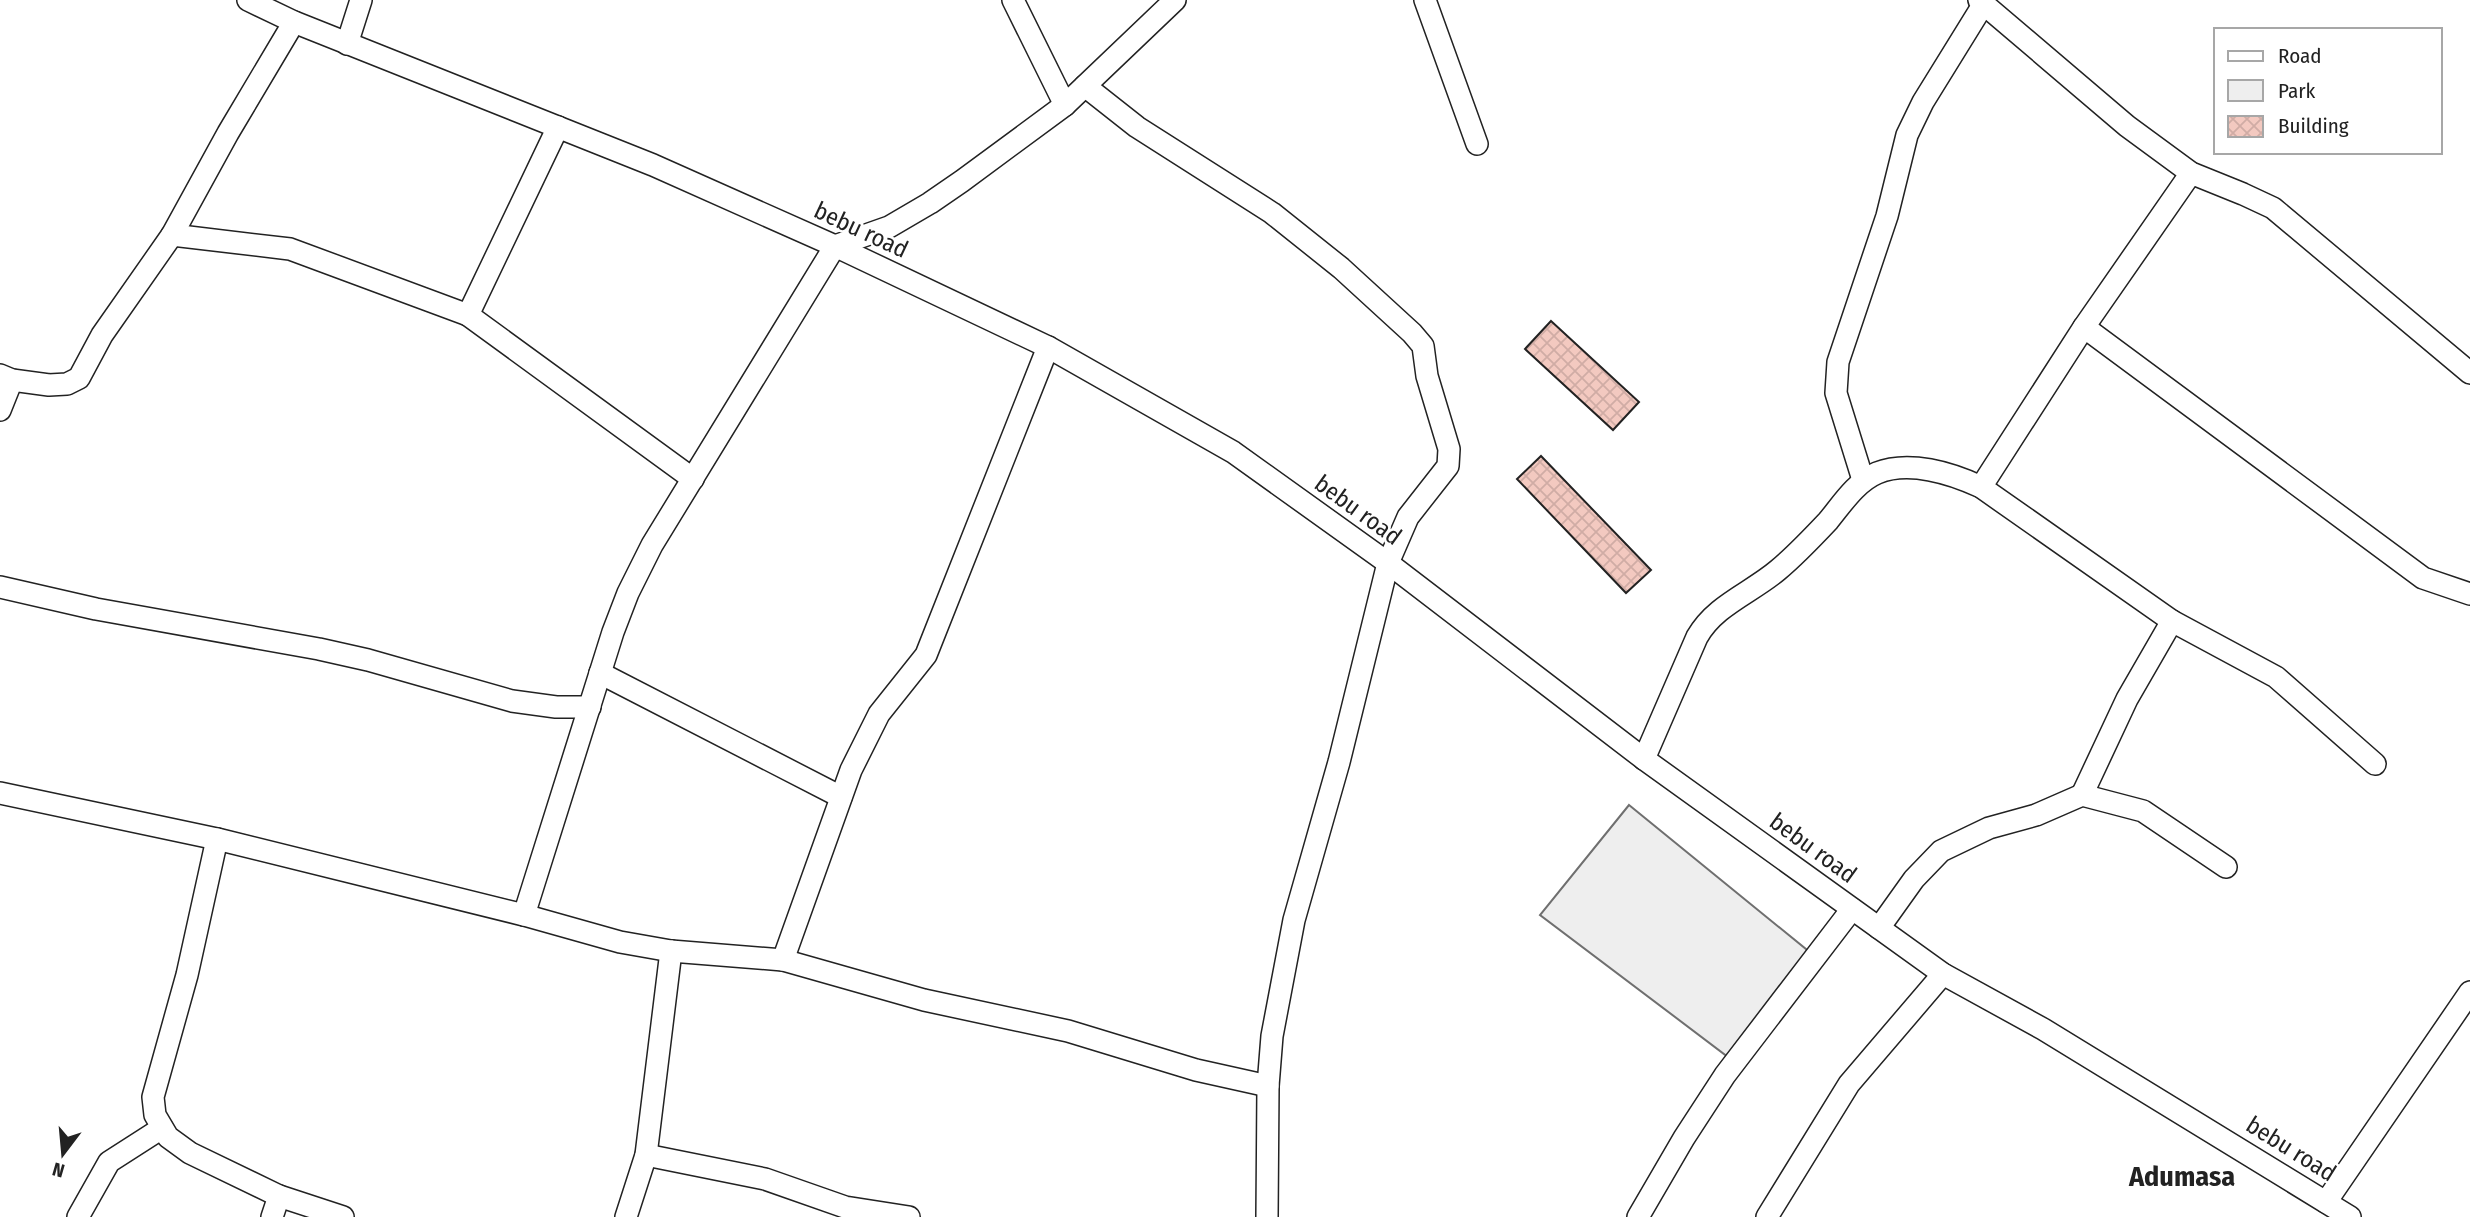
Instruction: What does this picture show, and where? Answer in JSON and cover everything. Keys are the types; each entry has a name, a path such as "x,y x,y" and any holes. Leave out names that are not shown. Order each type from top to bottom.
{"street":[{"name":"bebu road","path":"248,0 293,22 653,165 835,246 1048,346 1233,452 1388,563 1644,759 1943,974 2043,1029 2350,1217"},
{"path":"347,44 360,0"},
{"path":"1013,0 1065,105"},
{"path":"524,915 628,593 652,545 835,246 888,227 930,203 1065,105 1175,0"},
{"path":"1425,0 1477,144"},
{"path":"1863,480 1836,393 1838,362 1887,216 1907,135 1923,102 1981,3 2127,126 2191,173 2273,208 2470,373"},
{"path":"0,410 6,377 49,385 67,384 79,378 102,335 172,235 293,22"},
{"path":"1084,86 1137,127 1272,213 1341,268 1412,333 1423,346 1427,376 1449,449 1448,466 1408,517 1388,563 1339,762 1294,920 1272,1036 1268,1086 1267,1217"},
{"path":"468,315 558,127"},
{"path":"1981,487 2084,327 2191,173"},
{"path":"172,235 290,249 468,315 693,479"},
{"path":"2084,327 2423,578 2470,594"},
{"path":"783,960 841,797 879,714 926,655 1048,346"},
{"path":"1644,759 1706,621 1778,570 1817,532 1863,480 1896,468 1918,468 1956,477 1981,487 2172,621 2276,677 2375,764"},
{"path":"0,587 96,609 319,649 368,660 512,701 556,707 590,707"},
{"path":"2081,796 2127,699 2172,621"},
{"path":"600,673 841,797"},
{"path":"0,793 217,839 524,915 620,942 671,951 783,960 924,1000 1068,1031 1196,1070 1268,1086"},
{"path":"1879,928 1914,879 1941,851 1989,828 2036,815 2081,796 2143,811 2226,867"},
{"path":"217,839 187,975 153,1097 155,1115 168,1137 190,1153 279,1196 343,1217"},
{"path":"1638,1217 1725,1075 1852,909"},
{"path":"626,1217 646,1155 671,951"},
{"path":"1768,1217 1849,1084 1943,974"},
{"path":"2326,1202 2470,992"},
{"path":"78,1217 109,1162 162,1128"},
{"path":"646,1155 765,1179 845,1212 909,1217"},
{"path":"272,1217 279,1196"}],"green space":[{"path":"1629,805 1812,954 1728,1057 1540,915"}],"building":[{"path":"1551,321 1639,402 1613,430 1525,349"},
{"path":"1541,456 1651,570 1626,593 1517,479"}],"district":[{"name":"Adumasa","path":"2182,1176"}]}
